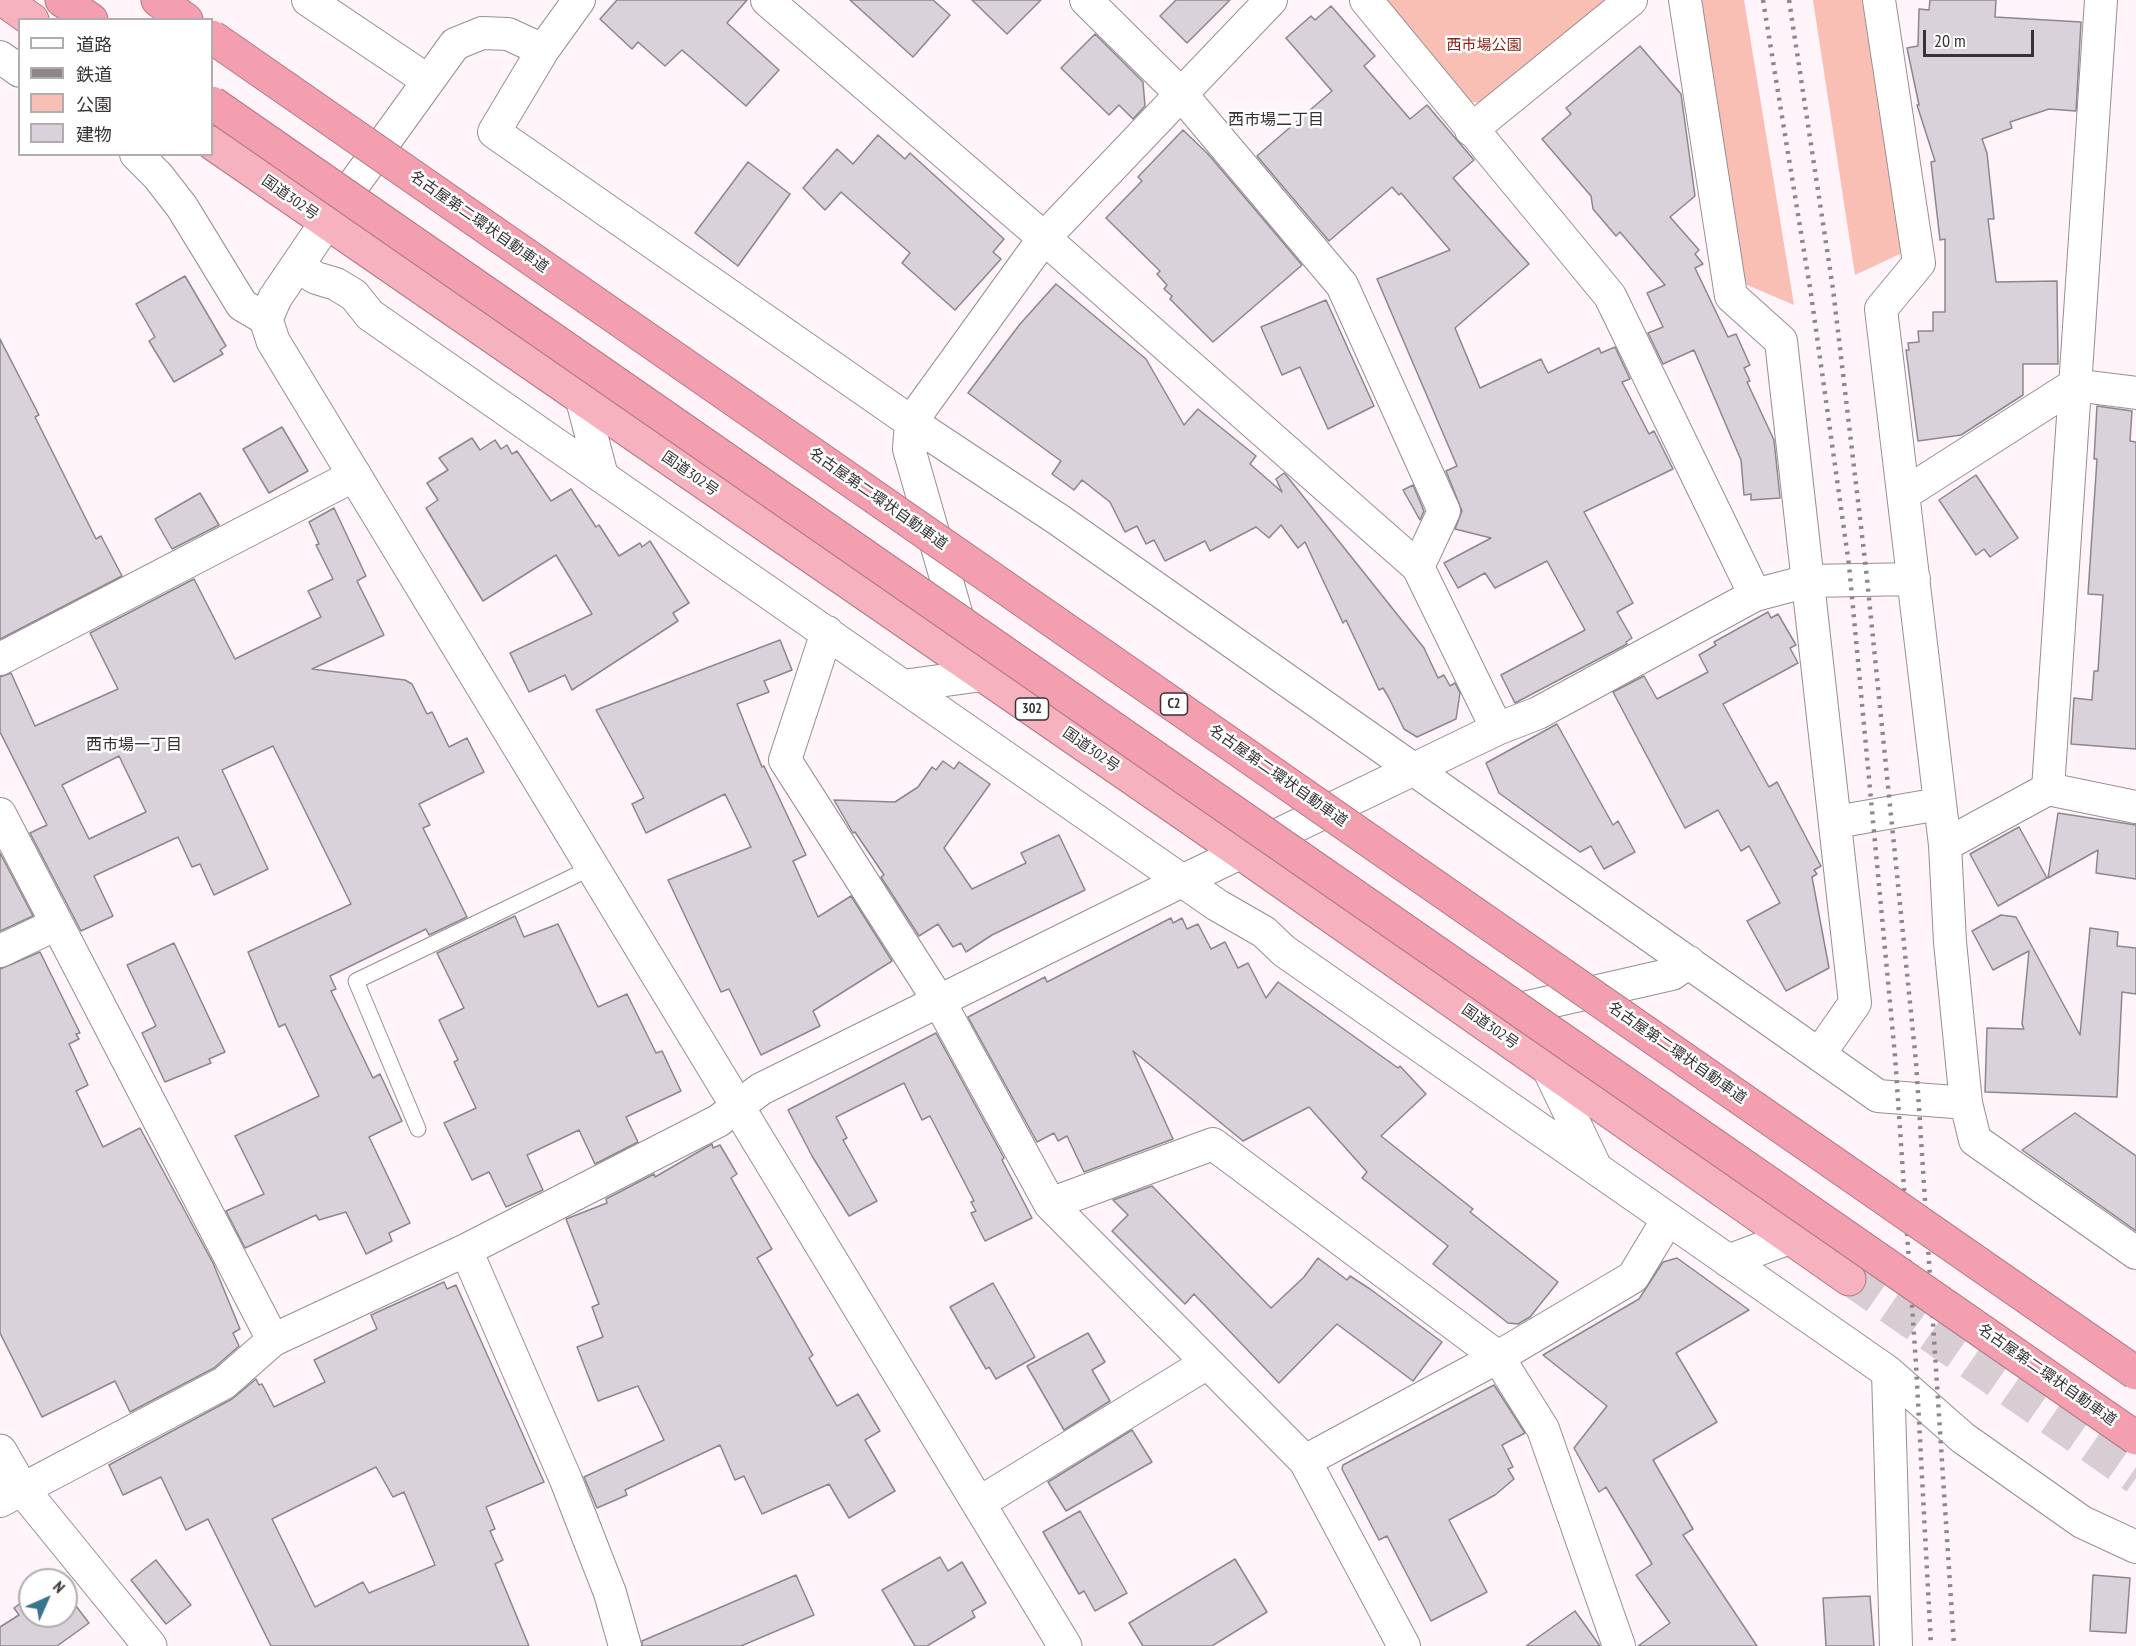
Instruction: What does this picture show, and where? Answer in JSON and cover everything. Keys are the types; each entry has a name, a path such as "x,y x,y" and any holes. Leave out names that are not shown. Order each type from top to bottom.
{"highway":[{"path":"4,0 30,18"},
{"path":"62,0 88,18"},
{"path":"157,0 183,18"},
{"name":"名古屋第二環状自動車道","path":"213,38 2136,1373"},
{"name":"名古屋第二環状自動車道","path":"213,104 2136,1438"},
{"name":"国道302号","path":"213,143 1478,1018 1849,1279"}],"street":[{"path":"157,0 159,18"},
{"path":"308,0 427,80"},
{"path":"579,0 543,50 494,132 911,422 1059,520 1820,1053 1878,1096 1966,1103"},
{"path":"767,0 1044,238 1418,567 1497,729"},
{"path":"1086,0 1181,94 1342,285 1444,511 1418,567"},
{"path":"903,686 977,671 909,449 911,422 1044,238 1271,0"},
{"path":"1366,0 1610,297 1755,595"},
{"path":"1471,130 1631,0"},
{"path":"1684,0 1731,296 1781,341 1855,1003 1820,1053"},
{"path":"1879,0 1919,263 1881,309 1945,845 1950,942 1966,1103 1975,1140 2136,1253"},
{"path":"2048,789 2073,385 2101,0"},
{"path":"543,50 508,34 482,33 455,44 427,80 275,298 266,319 273,341 1065,1646"},
{"path":"0,57 18,69"},
{"path":"138,156 158,176 182,207 242,305 266,319"},
{"path":"297,266 316,278 336,284 348,291 370,315 1182,881 1217,905 1264,932 1284,951 1888,1372 1963,1438 2054,1503 2082,1522 2136,1547"},
{"path":"1904,494 2073,385 2136,393"},
{"path":"582,400 602,476"},
{"path":"0,659 355,475"},
{"path":"11,1495 224,1383 273,1340 466,1250 718,1121 761,1089 1182,881 1497,729 1538,713 1755,595 1808,581 1914,579"},
{"path":"827,632 785,760 939,1001 1050,1204 1305,1461 1404,1646"},
{"path":"1945,845 2048,789 2136,807"},
{"path":"1836,822 1939,804"},
{"path":"0,814 273,1340"},
{"path":"0,951 57,924"},
{"path":"1478,1018 1672,974 1689,962"},
{"path":"1547,1066 1596,1167"},
{"path":"1050,1204 1213,1144 1498,1357 1543,1429 1619,1646"},
{"path":"1305,1461 1498,1357 1633,1277 1668,1219"},
{"path":"1728,1260 1790,1238"},
{"path":"466,1250 566,1480 610,1593 625,1646"},
{"path":"979,1503 1208,1363"},
{"path":"1888,1372 1896,1646"},
{"path":"0,1451 11,1495 150,1646"}],"lane":[{"path":"418,1129 356,981 593,867"}],"green space":[{"name":"西市場公園","path":"1387,0 1612,0 1488,103 1470,102"},
{"path":"1700,0 1744,0 1794,305 1745,284"},
{"path":"1813,0 1862,0 1902,253 1855,275"}],"building":[{"path":"617,0 747,0 727,23 779,70 746,106 682,50 665,66 638,42 632,49 600,19"},
{"path":"850,0 933,0 950,15 913,57"},
{"path":"972,0 1041,0 1007,34"},
{"path":"1176,0 1230,0 1187,43 1160,16"},
{"path":"1930,0 1996,0 1995,17 2081,22 2076,111 2049,109 2010,122 2012,128 1982,139 1987,153 1994,219 1988,219 1996,282 2057,281 2058,364 2023,364 2023,395 1961,435 1918,441 1906,350 1909,350 1908,343 1919,342 1918,331 1933,331 1933,312 1945,312 1945,239 1940,240 1931,162 1935,161 1917,105 1919,105 1907,48 1918,46 1919,9 1929,10"},
{"path":"1331,6 1375,56 1364,66 1410,119 1427,105 1474,160 1453,178 1529,264 1455,328 1480,388 1541,359 1548,373 1599,348 1601,353 1615,347 1630,379 1622,382 1649,434 1654,431 1673,469 1584,512 1633,603 1617,612 1632,638 1626,642 1627,644 1515,703 1501,675 1585,630 1547,561 1495,588 1485,573 1458,588 1444,563 1491,538 1455,529 1462,511 1446,471 1457,466 1377,279 1450,250 1401,193 1399,195 1392,187 1329,241 1257,156 1332,91 1286,38 1311,16 1315,20"},
{"path":"1095,34 1143,82 1145,106 1133,119 1119,105 1109,115 1061,68"},
{"path":"1640,46 1681,94 1695,196 1670,217 1699,250 1695,254 1703,264 1695,268 1728,337 1736,334 1750,365 1744,368 1750,381 1747,382 1774,440 1780,498 1751,500 1751,494 1744,495 1741,460 1694,350 1663,364 1648,333 1663,327 1647,293 1665,285 1620,232 1616,236 1593,209 1591,196 1542,139 1571,114 1566,108"},
{"path":"1183,130 1208,154 1302,265 1213,342 1170,299 1172,296 1164,289 1167,285 1157,274 1160,271 1106,218 1142,181 1138,177"},
{"path":"878,135 905,159 910,153 1004,239 993,252 1001,259 955,310 902,263 910,253 841,192 825,210 803,188 837,149 853,164"},
{"path":"748,162 790,194 738,266 695,233"},
{"path":"185,276 226,346 220,350 223,354 174,382 149,341 155,337 136,304"},
{"path":"1056,284 1146,359 1184,425 1198,409 1256,456 1250,464 1282,492 1276,479 1284,473 1286,475 1424,648 1438,678 1444,675 1450,686 1455,683 1460,693 1456,719 1417,737 1404,729 1383,688 1379,690 1346,620 1343,623 1305,542 1298,548 1281,525 1269,538 1256,527 1210,551 1205,541 1165,561 1154,540 1146,544 1137,526 1125,532 1110,502 1082,480 1074,490 1052,474 1061,461 968,393 1020,324"},
{"path":"1326,300 1374,406 1328,429 1300,367 1282,375 1261,327"},
{"path":"0,339 39,415 35,417 96,539 101,536 122,576 0,639"},
{"path":"2097,406 2132,411 2130,441 2136,442 2136,749 2071,744 2074,698 2092,700 2094,671 2098,671 2103,595 2088,594 2097,459 2094,459"},
{"path":"282,427 308,471 269,493 243,449"},
{"path":"472,438 480,450 495,440 501,449 507,445 512,454 517,451 551,501 571,489 596,527 599,525 619,556 640,543 642,547 650,541 689,603 673,613 678,621 572,690 565,675 529,692 510,653 592,614 556,555 483,601 426,508 438,500 427,483 448,470 439,458"},
{"path":"1976,475 2018,538 1990,557 1984,549 1976,555 1939,500"},
{"path":"1413,485 1424,511 1420,520 1403,490"},
{"path":"200,493 219,525 172,549 155,519"},
{"path":"334,508 366,576 357,581 384,635 312,669 405,680 412,684 427,714 432,712 449,747 467,738 484,772 419,804 430,825 423,828 467,917 429,935 426,929 330,976 336,989 331,991 373,1078 380,1074 402,1121 369,1137 410,1223 389,1233 392,1241 366,1254 346,1212 319,1220 316,1215 245,1248 226,1211 264,1194 235,1136 319,1096 285,1024 279,1027 248,952 351,904 273,746 222,770 268,869 214,895 200,864 192,867 178,837 94,876 113,916 81,931 30,833 47,825 0,732 0,677 11,673 35,726 118,689 90,633 194,579 235,659 321,617 308,591 333,579 316,545 319,544 309,522","holes":["119,756 146,812 89,839 62,785"]},
{"path":"1768,612 1771,618 1778,614 1796,645 1790,648 1798,663 1723,704 1769,787 1777,782 1821,866 1814,870 1817,874 1812,877 1829,968 1786,991 1747,921 1780,903 1749,846 1741,851 1718,810 1685,828 1613,692 1644,676 1657,699 1708,672 1699,655 1716,645 1714,642"},
{"path":"780,640 792,670 764,681 769,692 737,704 762,767 764,766 806,855 793,861 818,917 851,896 892,961 813,1011 820,1026 761,1055 729,989 721,992 668,880 751,847 725,794 646,833 632,804 644,798 596,710"},
{"path":"1557,724 1613,825 1618,821 1635,852 1604,869 1591,846 1580,852 1499,793 1486,763"},
{"path":"943,761 954,769 959,762 990,784 944,848 972,889 1026,863 1021,853 1059,835 1085,890 992,935 966,952 961,943 953,947 938,924 919,936 881,877 884,875 855,832 853,833 834,800 895,802 918,787 932,767 936,770"},
{"path":"2058,813 2136,825 2136,879 2096,873 2098,850 2048,878"},
{"path":"2019,827 2047,878 1998,906 1970,854"},
{"path":"0,853 33,916 0,931"},
{"path":"2001,915 2016,917 2080,1035 2090,928 2118,932 2117,946 2136,948 2136,994 2122,992 2117,1097 1985,1092 1987,1028 2024,1029 2022,1024 2029,951 1993,970 1972,931"},
{"path":"515,916 524,937 558,924 598,1007 627,994 656,1053 662,1051 681,1091 626,1117 638,1142 595,1164 579,1130 527,1155 543,1190 506,1207 489,1172 472,1180 444,1123 476,1108 454,1062 458,1060 439,1020 464,1008 437,953"},
{"path":"1171,918 1173,923 1182,918 1187,929 1198,924 1211,949 1225,942 1238,968 1248,963 1266,998 1278,982 1398,1068 1400,1066 1426,1094 1381,1136 1473,1209 1470,1212 1558,1282 1530,1317 1518,1324 1508,1323 1433,1264 1448,1246 1362,1178 1367,1172 1309,1107 1243,1141 1133,1051 1173,1139 1084,1172 1067,1136 1058,1141 1054,1133 1037,1142 968,1017 1045,977 1047,982"},
{"path":"174,943 225,1052 209,1059 211,1063 165,1082 142,1033 156,1026 127,965"},
{"path":"40,952 80,1033 76,1034 79,1039 69,1044 88,1085 76,1091 103,1147 140,1128 213,1263 240,1329 233,1333 239,1346 214,1368 130,1412 115,1381 42,1417 0,1333 0,969"},
{"path":"936,1033 1004,1158 1002,1160 1032,1218 985,1241 971,1213 976,1211 971,1202 974,1201 930,1116 922,1120 904,1083 836,1117 847,1138 843,1140 877,1201 849,1216 812,1156 788,1110"},
{"path":"2075,1113 2136,1156 2136,1231 2022,1150"},
{"path":"712,1144 713,1148 720,1145 737,1174 731,1178 772,1249 757,1258 813,1355 809,1358 837,1406 858,1394 880,1431 865,1440 895,1491 849,1518 829,1484 762,1514 744,1476 735,1480 720,1445 625,1490 627,1495 597,1508 584,1477 664,1440 638,1386 598,1401 577,1347 603,1337 592,1307 599,1304 566,1219 607,1203 606,1199 654,1174 655,1177"},
{"path":"1152,1186 1271,1308 1304,1277 1318,1258 1347,1280 1350,1276 1370,1289 1442,1342 1413,1381 1337,1324 1279,1383 1194,1294 1185,1304 1112,1231 1128,1215 1113,1200"},
{"path":"1677,1258 1749,1310 1676,1353 1717,1422 1653,1460 1693,1529 1683,1535 1757,1646 1638,1646 1670,1623 1636,1575 1652,1564 1606,1487 1599,1492 1574,1448 1607,1406 1543,1355 1639,1299 1663,1262"},
{"path":"444,1282 447,1289 456,1285 544,1482 486,1507 495,1529 490,1531 503,1560 495,1564 529,1646 271,1646 208,1519 186,1530 161,1477 123,1495 109,1465 232,1399 256,1379 259,1385 262,1384 274,1407 325,1382 314,1360 377,1329 371,1315","holes":["376,1467 393,1497 404,1492 435,1565 369,1593 363,1582 315,1607 272,1519"]},
{"path":"993,1283 1035,1357 996,1379 989,1367 986,1369 950,1307"},
{"path":"1088,1333 1105,1362 1092,1370 1110,1401 1064,1430 1027,1366"},
{"path":"1494,1385 1525,1433 1502,1445 1513,1467 1508,1469 1514,1479 1495,1495 1449,1520 1487,1592 1431,1621 1387,1536 1379,1540 1342,1469 1343,1465"},
{"path":"1132,1430 1152,1462 1066,1511 1048,1482"},
{"path":"1080,1511 1127,1593 1095,1611 1084,1591 1079,1594 1043,1532"},
{"path":"940,1557 948,1571 962,1562 986,1603 972,1611 975,1617 927,1646 915,1646 882,1590"},
{"path":"1235,1559 1267,1612 1212,1646 1143,1646 1129,1623"},
{"path":"156,1560 191,1605 166,1624 131,1580"},
{"path":"796,1575 814,1615 741,1646 642,1646 642,1641"},
{"path":"2093,1575 2130,1578 2126,1633 2090,1631"},
{"path":"1870,1596 1874,1646 1826,1646 1823,1598"},
{"path":"78,1609 89,1623 57,1646 0,1646 0,1627 18,1616 18,1628 78,1628"},
{"path":"1575,1611 1600,1646 1526,1646"}],"tunnel":[{"path":"1849,1279 2136,1478"}],"railway":[{"path":"1763,0 1811,294 1849,565 1895,1056 1916,1364 1931,1646"},
{"path":"1789,0 1833,289 1866,569 1916,1062 1954,1646"}],"district":[{"name":"西市場二丁目","path":"1276,120"},
{"name":"西市場一丁目","path":"134,745"}]}
